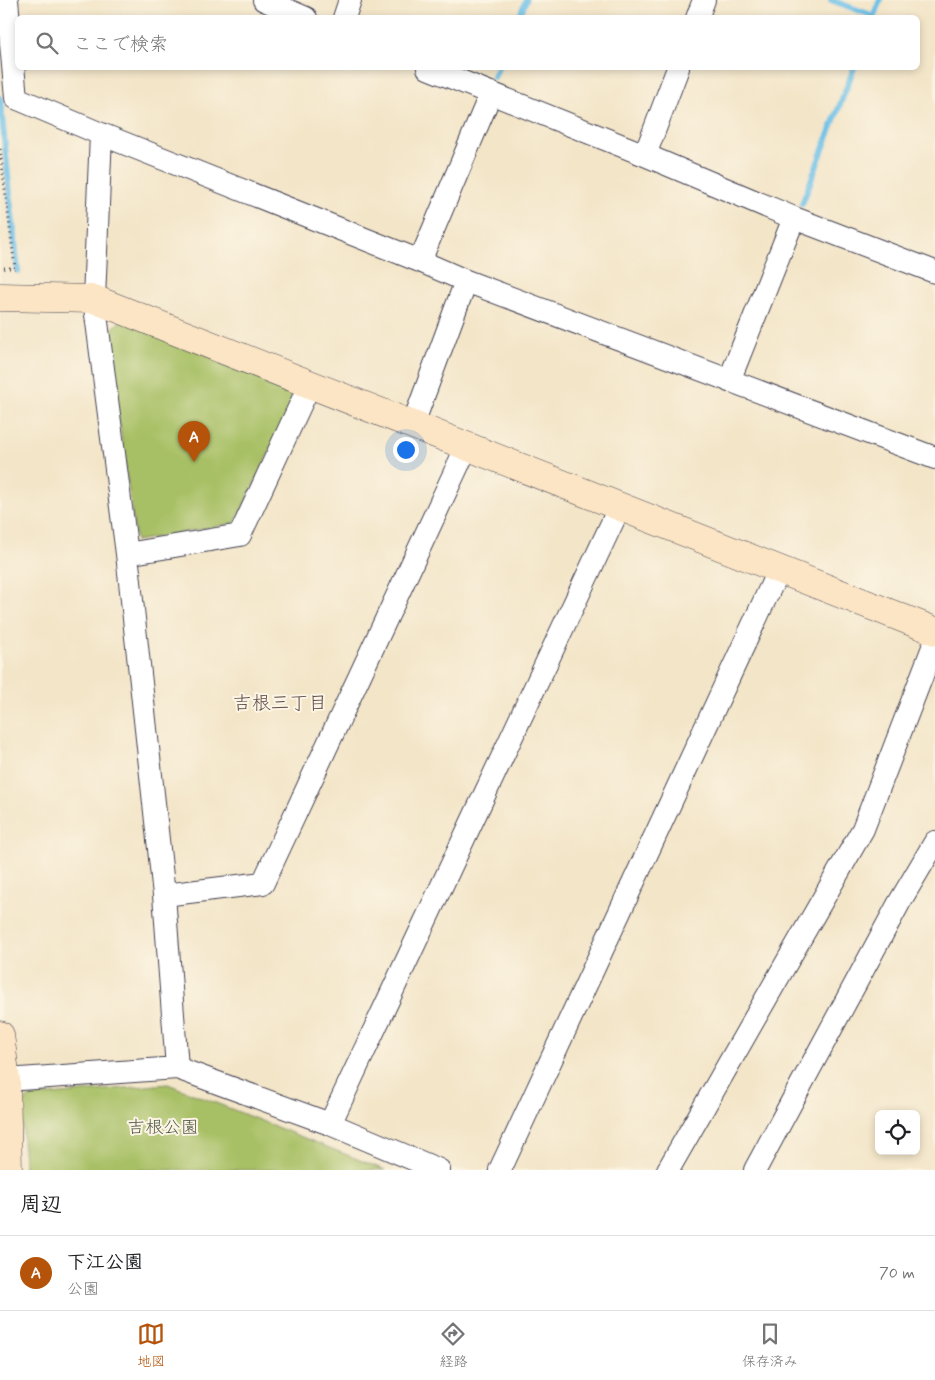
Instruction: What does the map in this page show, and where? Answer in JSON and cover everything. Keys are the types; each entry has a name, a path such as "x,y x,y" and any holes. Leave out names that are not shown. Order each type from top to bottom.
{"street":[{"path":"7,0 16,98 466,281 935,458"},
{"path":"264,0 299,15"},
{"path":"345,15 350,0"},
{"path":"698,15 704,0"},
{"path":"433,70 645,155 794,218 935,272"},
{"path":"645,155 677,70"},
{"path":"420,261 492,94"},
{"path":"101,134 94,299 127,554 164,894 177,1068"},
{"path":"729,381 794,218"},
{"path":"413,424 466,281"},
{"path":"0,297 94,299 935,630"},
{"path":"127,554 240,535 310,384"},
{"path":"164,894 263,884 467,446"},
{"path":"330,1124 620,506"},
{"path":"500,1170 779,569"},
{"path":"668,1170 863,829 935,642"},
{"path":"755,1170 899,903 935,842"},
{"path":"0,1035 6,1080 8,1170"},
{"path":"6,1080 177,1068 330,1124 439,1170"}],"path":[{"path":"0,149 15,268 0,268"}],"green space":[{"path":"121,320 283,385 294,401 235,523 136,541 107,334"},
{"name":"吉根公園","path":"168,1084 385,1170 24,1170 22,1107 29,1097"}],"waterway":[{"path":"520,15 526,0"},
{"path":"831,0 871,15"},
{"path":"874,15 880,0"},
{"path":"494,77 497,70"},
{"path":"802,204 853,70"},
{"path":"0,98 18,271"}],"place":[{"name":"下江公園","path":"194,462"}],"district":[{"name":"吉根三丁目","path":"280,703"}]}
